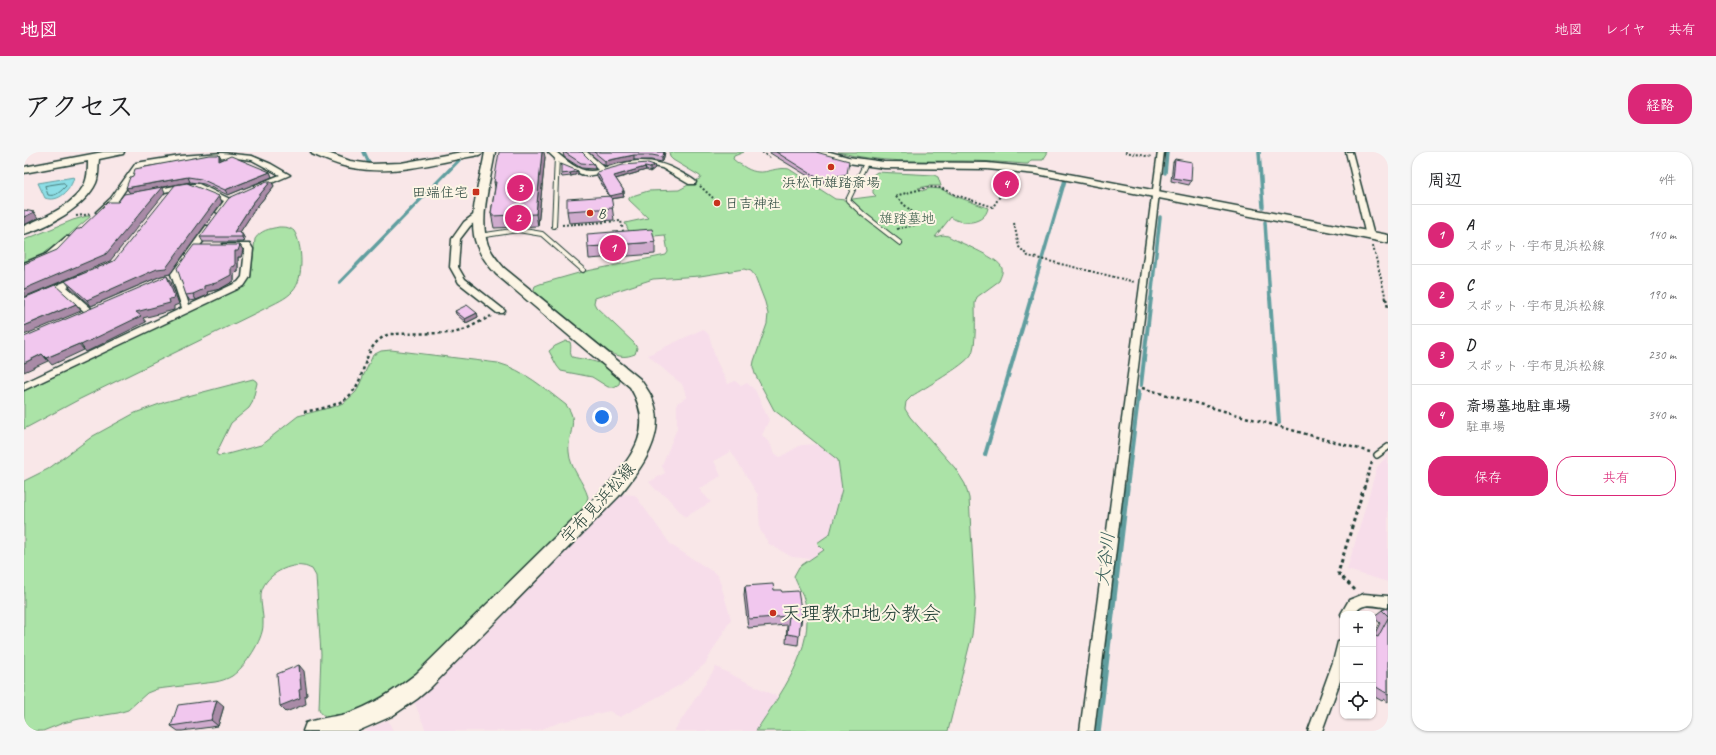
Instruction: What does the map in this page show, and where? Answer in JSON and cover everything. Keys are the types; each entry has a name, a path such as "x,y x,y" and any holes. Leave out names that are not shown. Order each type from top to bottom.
{"street":[{"path":"24,170 94,154 119,152"},
{"path":"316,152 350,165 373,168 400,166 456,154 479,152"},
{"name":"宇布見浜松線","path":"314,731 346,725 373,715 394,704 423,681 613,491 639,457 647,440 650,422 648,409 644,397 635,383 500,271 484,250 479,236 479,216 490,152"},
{"path":"583,152 604,171"},
{"path":"818,152 866,163 909,167 974,166 1025,169 1066,175 1388,239"},
{"path":"1349,152 1370,236"},
{"path":"24,230 63,210 84,193 91,182 94,154"},
{"path":"554,154 567,165 582,173 591,174 622,165 648,163 664,166 692,182"},
{"path":"92,219 115,199 139,165 193,155 243,155 257,160 286,175 250,191"},
{"path":"1087,731 1161,155"},
{"path":"145,194 173,188 196,186 232,199 195,247 176,276 165,279"},
{"path":"168,198 173,191 173,188"},
{"path":"115,199 124,198"},
{"path":"479,216 463,229 456,239 454,266 462,281 500,311"},
{"path":"24,266 48,256 76,233"},
{"path":"24,387 235,287 244,280 248,249 247,246 195,247"},
{"path":"24,302 87,275"},
{"path":"176,276 185,306 189,309"},
{"path":"61,286 90,312"},
{"path":"1349,611 1350,607 1356,602 1364,599 1388,602"},
{"path":"1315,731 1340,662"}],"lane":[{"path":"554,154 554,226"},
{"path":"866,163 848,200 864,215 900,243"},
{"path":"479,236 518,230 542,234 583,270"},
{"path":"1378,455 1388,447"}],"path":[{"path":"762,152 770,158"},
{"path":"1125,152 1161,155"},
{"path":"886,232 924,223 895,196 929,187 941,188 956,195 993,207 1000,196 996,191"},
{"path":"703,188 713,198"},
{"path":"554,226 621,221 623,231"},
{"path":"1014,223 1019,248 1028,256 1145,284"},
{"path":"1370,236 1388,308"},
{"path":"304,412 336,404 349,396 362,372 371,348 379,338 389,334 454,333 477,324 500,311"},
{"path":"1146,389 1378,455 1370,464 1338,573 1364,599"}],"shaded area":[{"path":"703,329 709,335 716,360 728,384 735,381 741,386 747,383 755,390 769,420 762,435 771,445 773,452 780,457 801,445 819,444 838,460 842,489 825,550 812,559 792,557 769,544 760,530 758,495 731,451 714,461 721,476 699,489 711,502 685,517 666,496 656,490 649,482 665,473 662,466 677,428 677,403 687,397 682,384 648,355"},
{"path":"1388,455 1388,582 1347,570 1377,467"},
{"path":"621,494 635,495 671,545 718,575 731,619 705,664 680,685 620,717 609,711 561,722 536,731 426,731 414,701 431,687"},
{"path":"716,667 778,697 756,731 674,731"},
{"path":"388,720 393,731 364,731"}],"green space":[{"name":"雄踏墓地","path":"669,152 744,152 734,156 733,159 752,171 763,172 778,169 789,169 835,199 845,200 876,196 873,193 873,175 877,172 934,175 938,177 941,186 918,188 922,191 930,188 941,189 955,196 988,208 982,217 972,222 961,222 951,217 935,237 943,235 948,236 992,258 998,262 1002,268 1002,274 999,281 977,297 975,303 974,344 971,355 961,365 912,396 906,402 905,409 910,417 955,468 965,484 969,498 975,598 974,617 972,635 948,731 756,731 785,686 801,654 807,620 805,602 794,576 799,567 824,550 817,543 830,534 842,489 838,460 774,410 755,374 753,367 754,361 767,324 768,314 755,276 751,271 744,269 700,276 653,279 595,298 594,303 596,307 634,343 637,348 635,354 628,356 619,356 609,352 535,292 535,286 582,272 666,255 668,252 665,235 632,238 625,223 648,218 629,200 629,197 648,191 679,190 701,178 673,160 670,157"},
{"path":"838,152 1048,152 1043,160 1031,160 1028,164 1025,164 984,161 884,160 853,156"},
{"path":"91,216 49,252 24,263 24,240 73,220"},
{"path":"279,227 289,228 294,231 301,253 301,270 297,286 287,296 266,308 80,399 24,429 24,391 245,285 251,276 255,239 257,236 269,229"},
{"path":"566,341 570,342 572,357 605,365 616,374 620,380 619,384 614,387 608,387 592,377 561,371 549,351 555,346"},
{"path":"391,350 498,363 508,366 525,375 566,405 570,411 573,422 569,445 570,458 574,470 588,497 584,510 416,674 389,695 374,704 352,713 331,717 323,715 319,709 321,654 316,576 312,569 305,566 297,566 277,572 266,582 261,594 263,625 260,638 248,660 232,676 215,682 157,689 147,693 128,710 118,713 79,719 63,723 43,731 24,731 24,481 48,469 93,436 135,413 165,402 253,379 257,383 252,403 249,408 231,423 216,454 219,456 224,455 261,445 298,416 336,406 345,402 356,392 373,355 381,351"}],"water":[{"path":"74,177 67,191 55,199 45,198 38,183"}],"building":[{"path":"499,152 542,152 536,214 492,216 491,213 496,182 494,182"},
{"path":"564,152 582,152 594,164 581,163"},
{"path":"594,152 664,152 662,157 652,155 634,155 605,161"},
{"path":"776,152 816,152 849,161 847,174 835,175 821,180"},
{"path":"209,155 219,155 219,161 231,156 270,172 225,190 201,179 188,177 126,188 135,169"},
{"path":"1175,159 1192,162 1191,181 1173,178"},
{"path":"648,163 654,165 650,168 645,167 614,176 624,191 622,191 623,193 610,196 597,172 623,165"},
{"path":"561,164 578,171 561,174"},
{"path":"267,181 271,181 252,204 234,232 241,232 242,237 200,237 229,198"},
{"path":"187,183 219,196 166,268 157,269 87,300 65,281 114,261 175,185"},
{"path":"162,187 106,254 24,289 24,264 57,250 77,229 80,229 108,202 118,202 124,194"},
{"path":"611,196 613,208 567,211 567,199"},
{"path":"24,210 34,212 24,217"},
{"path":"652,229 655,242 588,247 587,234"},
{"path":"194,245 240,245 238,251 235,251 235,266 231,267 231,275 216,283 204,286 204,289 193,294 186,295 177,268"},
{"path":"167,276 175,298 169,299 170,303 136,312 141,316 81,345 79,344 46,358 42,354 24,363 24,337"},
{"path":"55,285 76,304 24,326 24,298"},
{"path":"467,305 477,313 465,319 455,311"},
{"name":"天理教和地分教会","path":"773,584 774,590 781,590 782,592 798,591 802,615 799,636 787,634 789,616 749,619 745,586"},
{"path":"1388,608 1388,616 1382,610"},
{"path":"1388,618 1388,694 1376,687 1376,636 1378,637"},
{"path":"299,665 301,689 299,690 300,698 280,706 277,674"},
{"path":"217,700 211,720 171,726 178,705"}],"waterway":[{"path":"364,152 369,163"},
{"name":"大谷川","path":"1165,173 1167,152"},
{"path":"1259,152 1263,207"},
{"path":"340,282 459,160"},
{"path":"1042,259 1065,180"},
{"name":"大谷川","path":"1151,299 1160,217"},
{"path":"1265,222 1270,299"},
{"path":"1030,299 1041,262"},
{"path":"985,455 1031,298"},
{"name":"大谷川","path":"1141,385 1151,298"},
{"path":"1270,298 1279,423"},
{"name":"大谷川","path":"1127,488 1139,391"},
{"name":"大谷川","path":"1098,731 1127,487"}],"place":[{"name":"浜松市雄踏斎場","path":"831,167"},
{"name":"斎場墓地駐車場","path":"1006,184"},
{"name":"D","path":"520,188"},
{"name":"田端住宅","path":"476,192"},
{"name":"日吉神社","path":"717,203"},
{"name":"B","path":"590,213"},
{"name":"C","path":"518,218"},
{"name":"A","path":"613,248"},
{"name":"天理教和地分教会","path":"773,613"}]}
